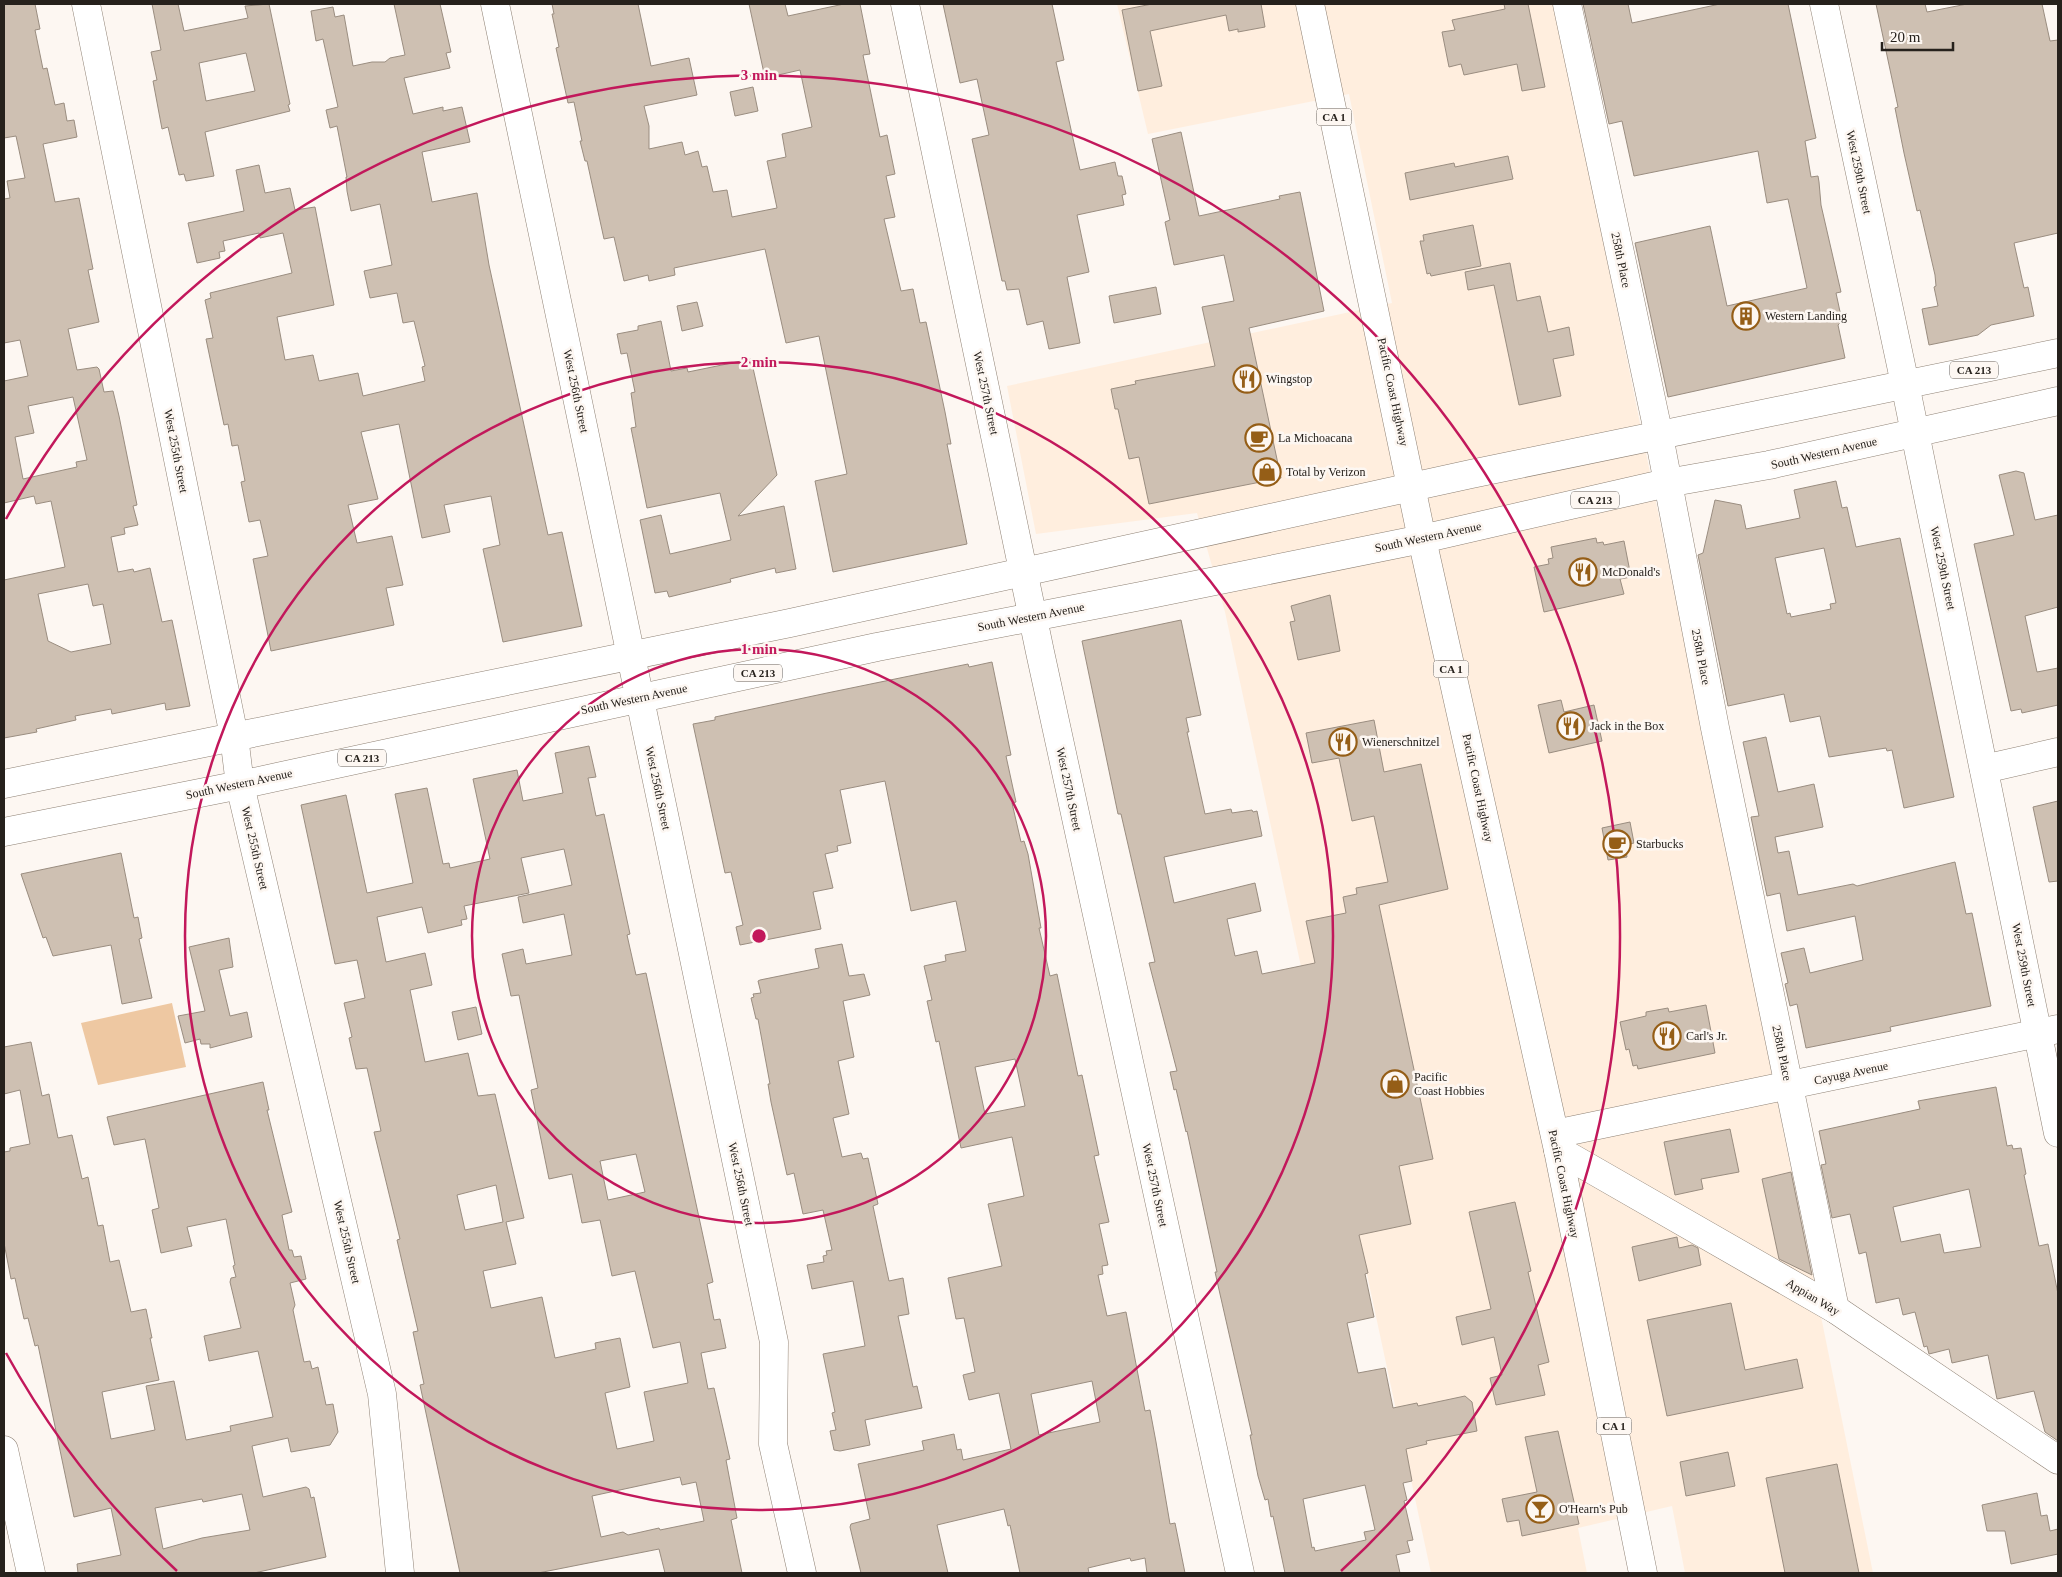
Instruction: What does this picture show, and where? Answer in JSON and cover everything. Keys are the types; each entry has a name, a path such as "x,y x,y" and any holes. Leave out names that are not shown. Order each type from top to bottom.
{"main road":[{"name":"West 255th Street","path":"86,4 234,736 240,785 382,1394 400,1573"},
{"name":"West 256th Street","path":"495,4 774,1342 773,1444 802,1573"},
{"name":"West 257th Street","path":"905,4 1032,617 1240,1573"},
{"name":"Pacific Coast Highway","path":"1310,4 1413,488 1422,539 1556,1142 1644,1573"},
{"name":"258th Place","path":"1567,4 1659,436 1666,484 1835,1310"},
{"name":"West 259th Street","path":"1824,4 1984,769 2048,1031 2058,1133"},
{"name":"CA 213","path":"4,784 1024,573 1413,488 1905,384 2058,354"},
{"name":"South Western Avenue","path":"4,832 240,785 876,647 1422,539 1666,484 1769,465 2058,401"},
{"path":"1984,769 2058,752"},
{"name":"Cayuga Avenue","path":"1556,1142 1788,1086 2048,1031"},
{"name":"Appian Way","path":"1556,1142 1835,1310 2058,1460"},
{"path":"4,1450 31,1573"}],"shaded area":[{"path":"1117,4 1555,4 1873,1573 1685,1573 1672,1506 1578,1528 1587,1573 1431,1573 1225,612 1197,513 1036,534 1007,386 1392,303 1349,94 1148,134"},
{"path":"172,1003 186,1067 98,1085 81,1023"}],"building":[{"path":"4,4 35,4 40,29 35,30 43,69 47,68 55,105 64,103 67,121 74,120 77,137 43,144 55,202 79,198 93,269 88,270 99,322 68,329 77,370 97,367 104,392 113,391 137,505 133,506 138,525 124,528 125,534 111,537 118,572 133,569 134,572 150,568 162,622 172,620 190,706 166,710 165,703 112,714 111,709 75,716 76,720 36,729 37,732 4,738 4,580 65,567 51,501 36,504 34,496 4,503 4,381 28,376 20,340 4,343 4,199 10,198 7,181 25,178 16,136 4,138","holes":["73,397 87,460 76,462 77,467 23,479 15,437 34,433 28,406","88,584 93,606 103,604 111,644 71,652 48,641 38,594"]},
{"path":"152,4 178,4 184,31 248,18 245,6 269,4 290,111 205,132 214,176 186,181 184,174 179,175 168,127 162,129 153,81 157,80 151,52 161,50","holes":["246,53 255,91 206,101 199,63"]},
{"path":"394,4 440,4 451,52 446,53 450,68 404,78 413,114 443,107 443,111 462,107 470,142 422,152 432,202 477,193 489,265 548,535 562,532 582,626 503,642 483,549 500,545 491,496 444,505 450,532 422,538 399,424 361,432 378,499 348,505 357,543 392,536 403,585 386,588 394,625 271,651 253,559 268,556 260,520 249,522 241,482 245,481 238,445 232,446 228,424 224,425 206,339 213,338 205,300 211,298 210,293 292,273 283,233 260,238 259,233 223,241 225,251 219,252 220,258 197,263 188,223 244,211 236,170 259,165 265,193 290,188 295,210 315,207 334,305 277,317 285,360 313,355 319,381 358,373 363,396 425,381 422,367 425,366 414,321 403,323 397,293 370,298 364,271 392,265 380,204 351,211 347,191 347,177 337,126 330,128 326,110 338,107 323,39 316,41 311,11 333,7 335,17 344,15 353,66 372,62 385,62 390,58 405,55"},
{"path":"552,4 638,4 651,66 689,58 697,95 644,106 649,126 649,149 682,142 685,155 698,151 702,167 707,166 713,192 727,190 732,217 777,208 767,161 786,157 782,134 812,127 800,70 765,78 749,4 785,4 788,16 844,4 860,4 870,54 863,55 880,137 887,135 895,174 886,176 895,217 884,219 901,291 913,289 920,323 926,322 951,444 947,444 967,544 833,572 815,481 847,474 819,336 786,343 765,249 674,268 675,275 649,281 648,275 624,281 614,237 604,239 587,161 585,161 580,141 582,141 574,102 568,103 556,48 559,47 552,14 554,14"},
{"path":"943,4 1052,4 1064,60 1056,62 1080,170 1115,162 1118,176 1122,176 1126,194 1122,195 1124,205 1077,215 1089,272 1067,277 1080,343 1049,349 1043,321 1027,325 1019,289 1007,290 1005,281 1002,281 972,139 989,135 977,79 960,83"},
{"path":"1152,4 1261,4 1265,27 1238,32 1238,29 1229,31 1226,15 1150,31 1162,86 1138,91 1122,10"},
{"path":"1504,4 1528,4 1545,87 1522,91 1517,64 1464,75 1461,64 1449,67 1442,32 1455,30 1452,20 1505,9"},
{"path":"1583,4 1628,4 1632,23 1720,4 1788,4 1816,138 1805,141 1811,177 1818,176 1821,205 1841,292 1836,293 1842,321 1838,325 1845,358 1668,397 1635,243 1710,226 1727,306 1807,288 1788,199 1767,203 1758,151 1634,176 1622,121 1609,124"},
{"path":"1876,4 1925,4 1927,12 1967,4 2042,4 2050,41 2058,40 2058,233 2014,243 2024,288 2028,287 2034,316 1991,325 1978,335 1929,345 1922,309 1938,306 1934,287 1936,286 1935,275 1920,210 1917,211 1904,153 1895,108 1898,107"},
{"path":"753,87 758,111 735,116 730,92"},
{"path":"1181,132 1199,216 1280,199 1279,196 1300,192 1324,311 1249,328 1281,478 1149,504 1139,457 1129,459 1118,409 1115,409 1111,389 1136,384 1135,381 1215,366 1202,307 1234,301 1224,255 1174,265 1165,222 1170,220 1152,139"},
{"path":"1508,156 1513,179 1410,200 1405,173 1454,163 1455,167"},
{"path":"1473,225 1481,266 1431,276 1430,273 1427,274 1420,241 1424,241 1423,235"},
{"path":"1510,263 1517,301 1540,296 1548,332 1569,327 1574,355 1553,359 1561,396 1519,405 1494,285 1468,290 1465,272"},
{"path":"1156,287 1161,314 1114,323 1109,296"},
{"path":"697,302 703,326 682,331 677,306"},
{"path":"661,321 671,371 687,368 688,372 751,359 777,475 738,516 784,506 796,569 776,573 775,568 730,579 731,582 669,597 667,591 655,593 640,520 661,515 670,554 731,540 720,493 647,508 631,428 636,427 631,393 635,392 627,353 621,354 617,334 638,330 638,326"},
{"path":"2016,471 2024,473 2035,520 2058,515 2058,607 2025,616 2037,672 2058,668 2058,705 2022,713 2021,709 2011,711 1974,544 2014,535 1999,475"},
{"path":"1836,481 1842,508 1847,507 1856,547 1900,538 1954,797 1904,808 1892,750 1887,751 1886,748 1829,757 1820,716 1790,722 1784,694 1728,706 1698,555 1703,553 1715,500 1741,505 1746,529 1800,518 1794,490","holes":["1824,548 1836,603 1830,604 1831,609 1791,617 1790,613 1787,614 1775,558"]},
{"name":"McDonald's","path":"1596,538 1597,543 1603,542 1604,545 1624,541 1631,577 1620,579 1624,594 1544,612 1534,567 1549,564 1548,559 1553,558 1551,547"},
{"path":"1330,595 1340,651 1298,660 1290,622 1295,621 1291,606"},
{"path":"1181,620 1201,715 1186,718 1189,732 1187,732 1205,814 1231,809 1232,813 1257,811 1262,836 1164,857 1174,903 1255,883 1261,911 1227,919 1235,956 1257,951 1262,974 1315,963 1306,921 1346,913 1343,897 1357,894 1356,888 1388,882 1374,816 1352,821 1339,758 1312,763 1306,733 1374,720 1384,772 1421,764 1448,889 1379,905 1433,1159 1399,1166 1411,1224 1359,1235 1368,1273 1365,1274 1374,1317 1347,1323 1358,1373 1385,1368 1393,1408 1417,1403 1418,1406 1465,1396 1472,1402 1477,1431 1426,1441 1427,1444 1406,1449 1412,1481 1403,1483 1407,1500 1404,1501 1413,1540 1407,1541 1410,1552 1396,1555 1400,1573 1285,1573 1273,1516 1271,1517 1268,1499 1265,1500 1258,1476 1250,1435 1252,1435 1215,1272 1217,1272 1187,1131 1170,1072 1177,1071 1149,963 1155,962 1121,814 1118,814 1082,641","holes":["1365,1485 1375,1530 1364,1532 1366,1540 1315,1551 1314,1547 1312,1548 1303,1499"]},
{"path":"992,662 1011,755 1006,756 1016,802 1012,803 1021,842 1024,841 1028,854 1041,928 1039,928 1050,976 1057,974 1078,1076 1082,1075 1099,1155 1094,1156 1109,1222 1099,1224 1108,1265 1102,1266 1103,1274 1098,1275 1107,1316 1126,1312 1145,1411 1150,1410 1170,1524 1175,1523 1185,1573 1147,1573 1145,1558 1131,1561 1130,1558 1088,1568 1089,1573 1020,1573 1010,1525 1008,1526 1004,1509 937,1525 948,1573 861,1573 850,1527 851,1524 870,1519 858,1464 924,1450 922,1441 954,1434 957,1450 961,1449 963,1460 1011,1449 999,1393 969,1400 963,1375 975,1372 964,1318 956,1319 948,1278 1002,1266 988,1204 1024,1196 1012,1137 961,1148 939,1041 936,1042 927,1001 932,1000 924,966 946,961 945,955 966,951 956,901 911,911 885,781 840,790 851,843 837,846 838,851 825,854 833,888 813,892 821,929 740,945 736,927 743,925 731,872 725,873 693,724 715,720 715,717 827,693 968,664 969,667","holes":["1015,1059 1025,1106 985,1114 975,1067","1092,1381 1100,1422 1039,1435 1031,1394"]},
{"name":"Jack in the Box","path":"1561,700 1564,712 1594,705 1602,741 1549,753 1538,705"},
{"path":"1766,737 1778,792 1814,784 1822,822 1823,827 1775,837 1778,853 1789,851 1798,895 1853,884 1857,886 1955,862 1966,914 1972,913 1991,1006 1890,1027 1891,1031 1806,1048 1797,1004 1790,1006 1785,984 1788,983 1781,953 1804,948 1810,973 1863,960 1855,916 1787,931 1780,893 1767,896 1751,817 1759,816 1743,742"},
{"path":"589,746 596,777 588,778 596,816 604,814 630,934 627,935 636,975 646,973 713,1282 707,1284 714,1320 720,1319 726,1348 701,1353 708,1389 714,1388 730,1459 726,1460 737,1518 731,1520 742,1573 665,1573 659,1549 538,1573 460,1573 420,1385 424,1384 413,1332 418,1331 397,1240 400,1239 374,1132 381,1131 367,1068 356,1069 349,1038 352,1037 344,1003 365,998 357,960 335,964 301,805 346,795 367,893 413,883 395,794 427,788 443,864 449,863 450,868 490,859 473,779 517,770 523,801 563,793 555,753","holes":["564,849 572,885 518,897 523,923 564,914 572,955 526,964 523,949 502,954 511,996 519,995 538,1088 531,1090 549,1179 572,1174 582,1223 600,1220 612,1276 635,1271 653,1348 680,1342 688,1383 644,1392 654,1441 617,1449 605,1393 630,1387 620,1338 595,1343 596,1349 555,1358 542,1297 491,1308 483,1271 516,1264 506,1222 524,1218 495,1094 478,1096 468,1053 425,1062 410,990 432,985 425,953 386,962 377,917 422,907 428,933 462,925 461,920 467,919 464,906 529,893 521,858","636,1154 645,1192 608,1200 600,1161","496,1185 503,1222 465,1230 457,1195","680,1477 682,1485 696,1482 704,1521 628,1535 623,1532 601,1537 592,1496"]},
{"path":"2058,801 2058,881 2049,882 2033,807"},
{"name":"Starbucks","path":"1630,822 1634,843 1625,845 1627,857 1608,860 1602,828"},
{"path":"121,853 134,918 138,917 142,938 139,939 152,998 122,1004 111,945 53,956 46,937 43,938 21,874"},
{"path":"229,938 233,967 219,970 230,1016 247,1012 252,1037 210,1048 210,1044 201,1044 200,1039 185,1043 178,1016 205,1011 189,947"},
{"path":"842,944 849,976 864,974 870,995 843,1001 854,1057 838,1061 849,1114 833,1118 842,1157 861,1153 863,1159 868,1158 878,1204 873,1206 889,1281 903,1278 909,1314 898,1316 913,1387 917,1386 922,1408 865,1420 870,1445 840,1451 834,1450 830,1431 836,1430 832,1413 835,1412 823,1354 865,1346 853,1281 812,1289 807,1265 824,1262 823,1256 827,1255 826,1251 832,1250 823,1210 803,1214 794,1173 787,1175 771,1102 768,1084 770,1084 758,1019 756,1019 751,998 754,997 753,994 761,993 758,981 819,968 815,949"},
{"name":"Carl's Jr.","path":"1706,1005 1715,1053 1638,1069 1637,1065 1633,1066 1629,1049 1626,1050 1620,1022 1646,1016 1646,1012 1668,1008 1669,1012"},
{"path":"476,1007 482,1034 458,1040 452,1012"},
{"path":"31,1042 42,1096 49,1094 58,1138 72,1135 82,1179 88,1177 98,1226 103,1225 110,1262 119,1260 131,1312 146,1309 159,1380 102,1392 111,1439 155,1430 146,1386 174,1381 186,1440 231,1431 230,1426 273,1417 258,1351 209,1361 204,1336 241,1328 230,1282 231,1278 236,1277 226,1219 187,1227 192,1246 161,1253 152,1210 159,1208 145,1139 114,1145 107,1117 263,1082 269,1110 267,1110 292,1212 282,1215 289,1250 292,1250 294,1257 301,1256 306,1279 290,1283 295,1305 293,1310 304,1362 310,1361 312,1369 318,1367 326,1405 333,1404 338,1432 330,1445 291,1452 288,1438 252,1446 263,1497 306,1487 309,1489 311,1498 314,1497 326,1557 254,1573 78,1573 77,1564 121,1555 111,1508 74,1517 38,1345 35,1346 28,1318 24,1319 15,1278 11,1279 4,1243 4,1152 10,1151 10,1148 30,1144 20,1090 4,1094 4,1047","holes":["242,1494 250,1530 202,1538 163,1549 155,1508 202,1499 203,1502"]},
{"path":"1996,1087 2007,1146 2012,1145 2013,1149 2021,1148 2026,1174 2024,1175 2039,1246 2048,1244 2058,1294 2058,1441 2045,1432 2034,1391 1997,1399 1988,1355 1952,1363 1949,1349 1929,1354 1927,1346 1924,1347 1915,1312 1903,1315 1899,1298 1876,1303 1866,1252 1859,1254 1850,1214 1832,1218 1821,1165 1826,1164 1819,1131 1920,1109 1918,1101","holes":["1969,1189 1981,1247 1944,1253 1940,1234 1901,1242 1893,1207"]},
{"path":"1730,1129 1739,1172 1701,1179 1703,1189 1675,1195 1664,1142"},
{"path":"1791,1172 1812,1275 1779,1259 1762,1179"},
{"path":"1515,1202 1531,1271 1528,1272 1549,1362 1538,1365 1545,1395 1496,1405 1490,1378 1502,1375 1494,1337 1462,1345 1456,1317 1491,1309 1469,1212"},
{"path":"1677,1237 1679,1248 1692,1245 1698,1248 1701,1265 1639,1281 1632,1247"},
{"path":"1731,1303 1745,1370 1797,1359 1803,1388 1667,1416 1647,1320"},
{"path":"1558,1431 1579,1524 1522,1536 1519,1520 1507,1522 1502,1499 1537,1492 1525,1437"},
{"path":"1728,1452 1735,1486 1686,1496 1680,1462"},
{"path":"1837,1464 1859,1573 1785,1573 1766,1478"},
{"path":"2037,1493 2041,1516 2047,1515 2050,1531 2058,1529 2058,1554 2011,1564 2005,1531 1987,1531 1982,1505"}],"place":[{"name":"Western Landing","path":"1746,316"},
{"name":"Wingstop","path":"1247,379"},
{"name":"La Michoacana","path":"1259,438"},
{"name":"Total by Verizon","path":"1267,472"},
{"name":"McDonald's","path":"1583,572"},
{"name":"Jack in the Box","path":"1571,726"},
{"name":"Wienerschnitzel","path":"1343,742"},
{"name":"Starbucks","path":"1617,844"},
{"name":"Carl's Jr.","path":"1667,1036"},
{"name":"Pacific Coast Hobbies","path":"1395,1084"},
{"name":"O'Hearn's Pub","path":"1540,1509"}]}
